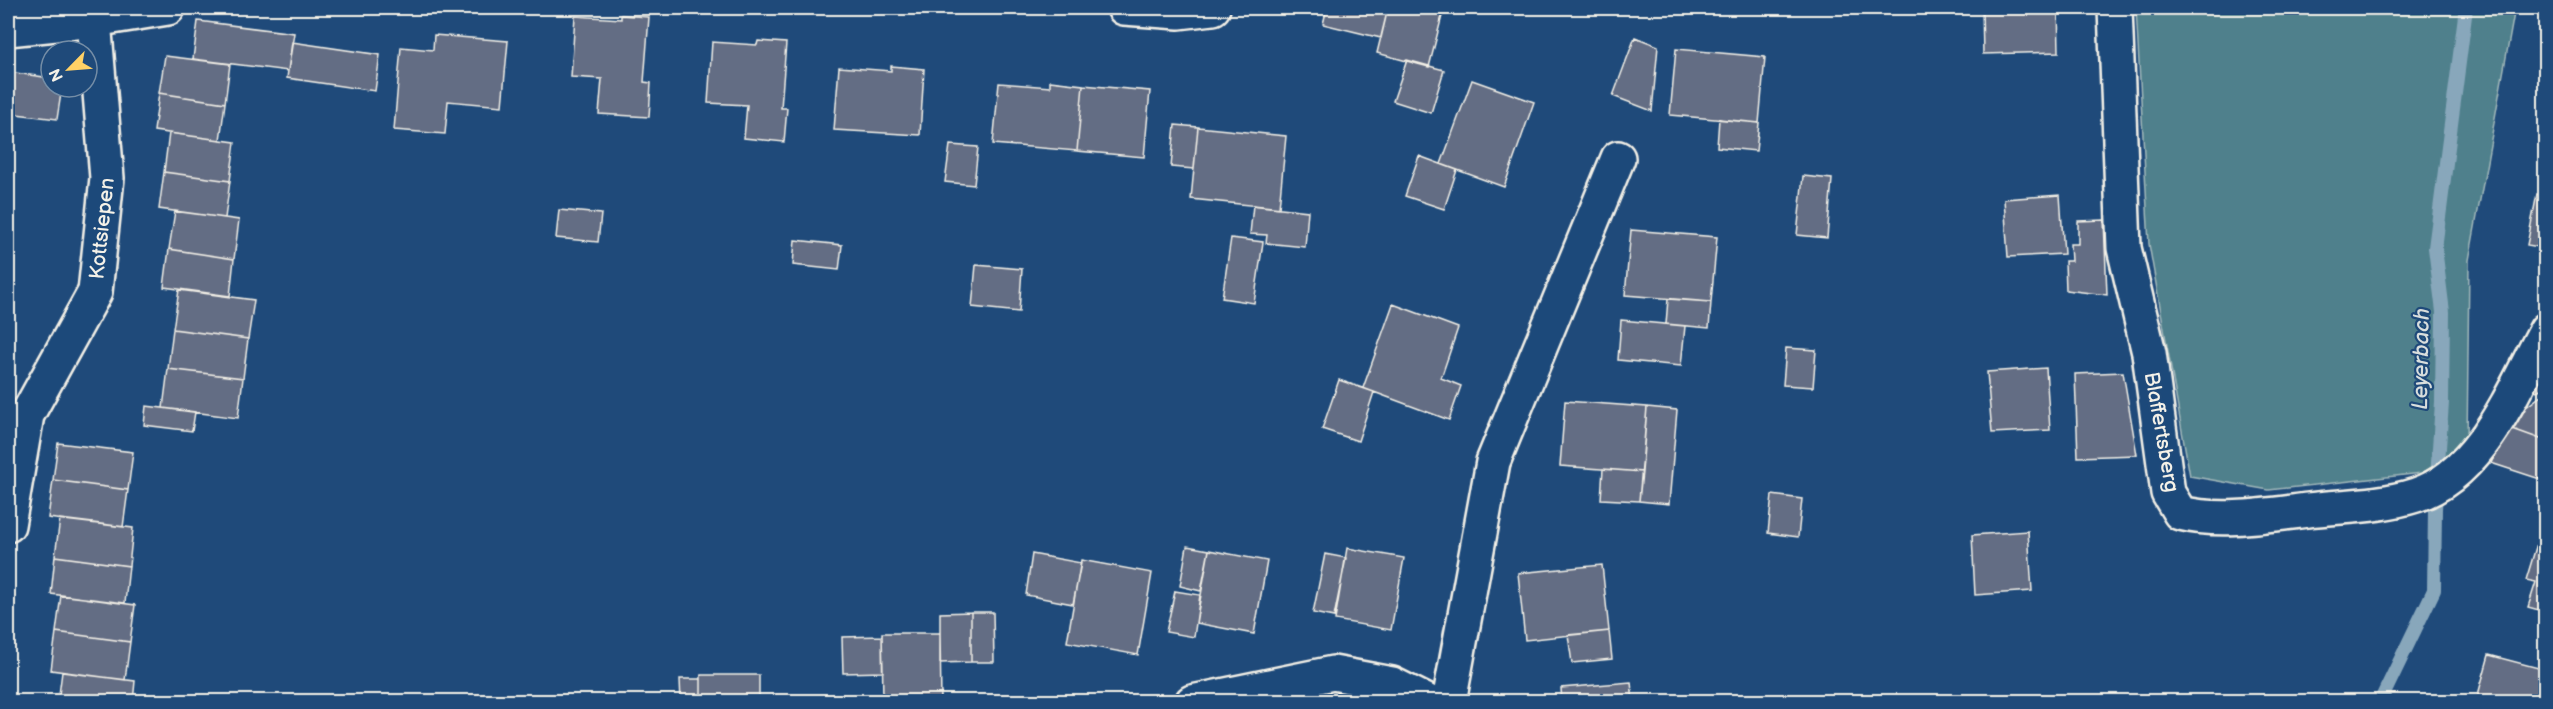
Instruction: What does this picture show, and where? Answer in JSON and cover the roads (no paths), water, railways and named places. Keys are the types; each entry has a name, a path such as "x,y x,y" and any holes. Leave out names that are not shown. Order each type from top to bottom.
{"street":[{"path":"8,29 94,20 168,8"},
{"path":"1125,8 1179,12 1213,8"},
{"name":"Blaffertsberg","path":"2115,8 2124,248 2149,353 2168,493 2180,513 2197,517 2264,515 2390,501 2418,495 2463,467 2482,446 2546,330"},
{"name":"Kottsiepen","path":"8,525 27,415 95,292 107,178 94,20"},
{"path":"1449,702 1492,462 1618,158"},
{"path":"1192,702 1333,673 1392,684 1428,702"}],"waterway":[{"name":"Leyerbach","path":"2380,702 2434,590 2435,509 2442,402 2443,312 2435,248 2466,8"}]}
